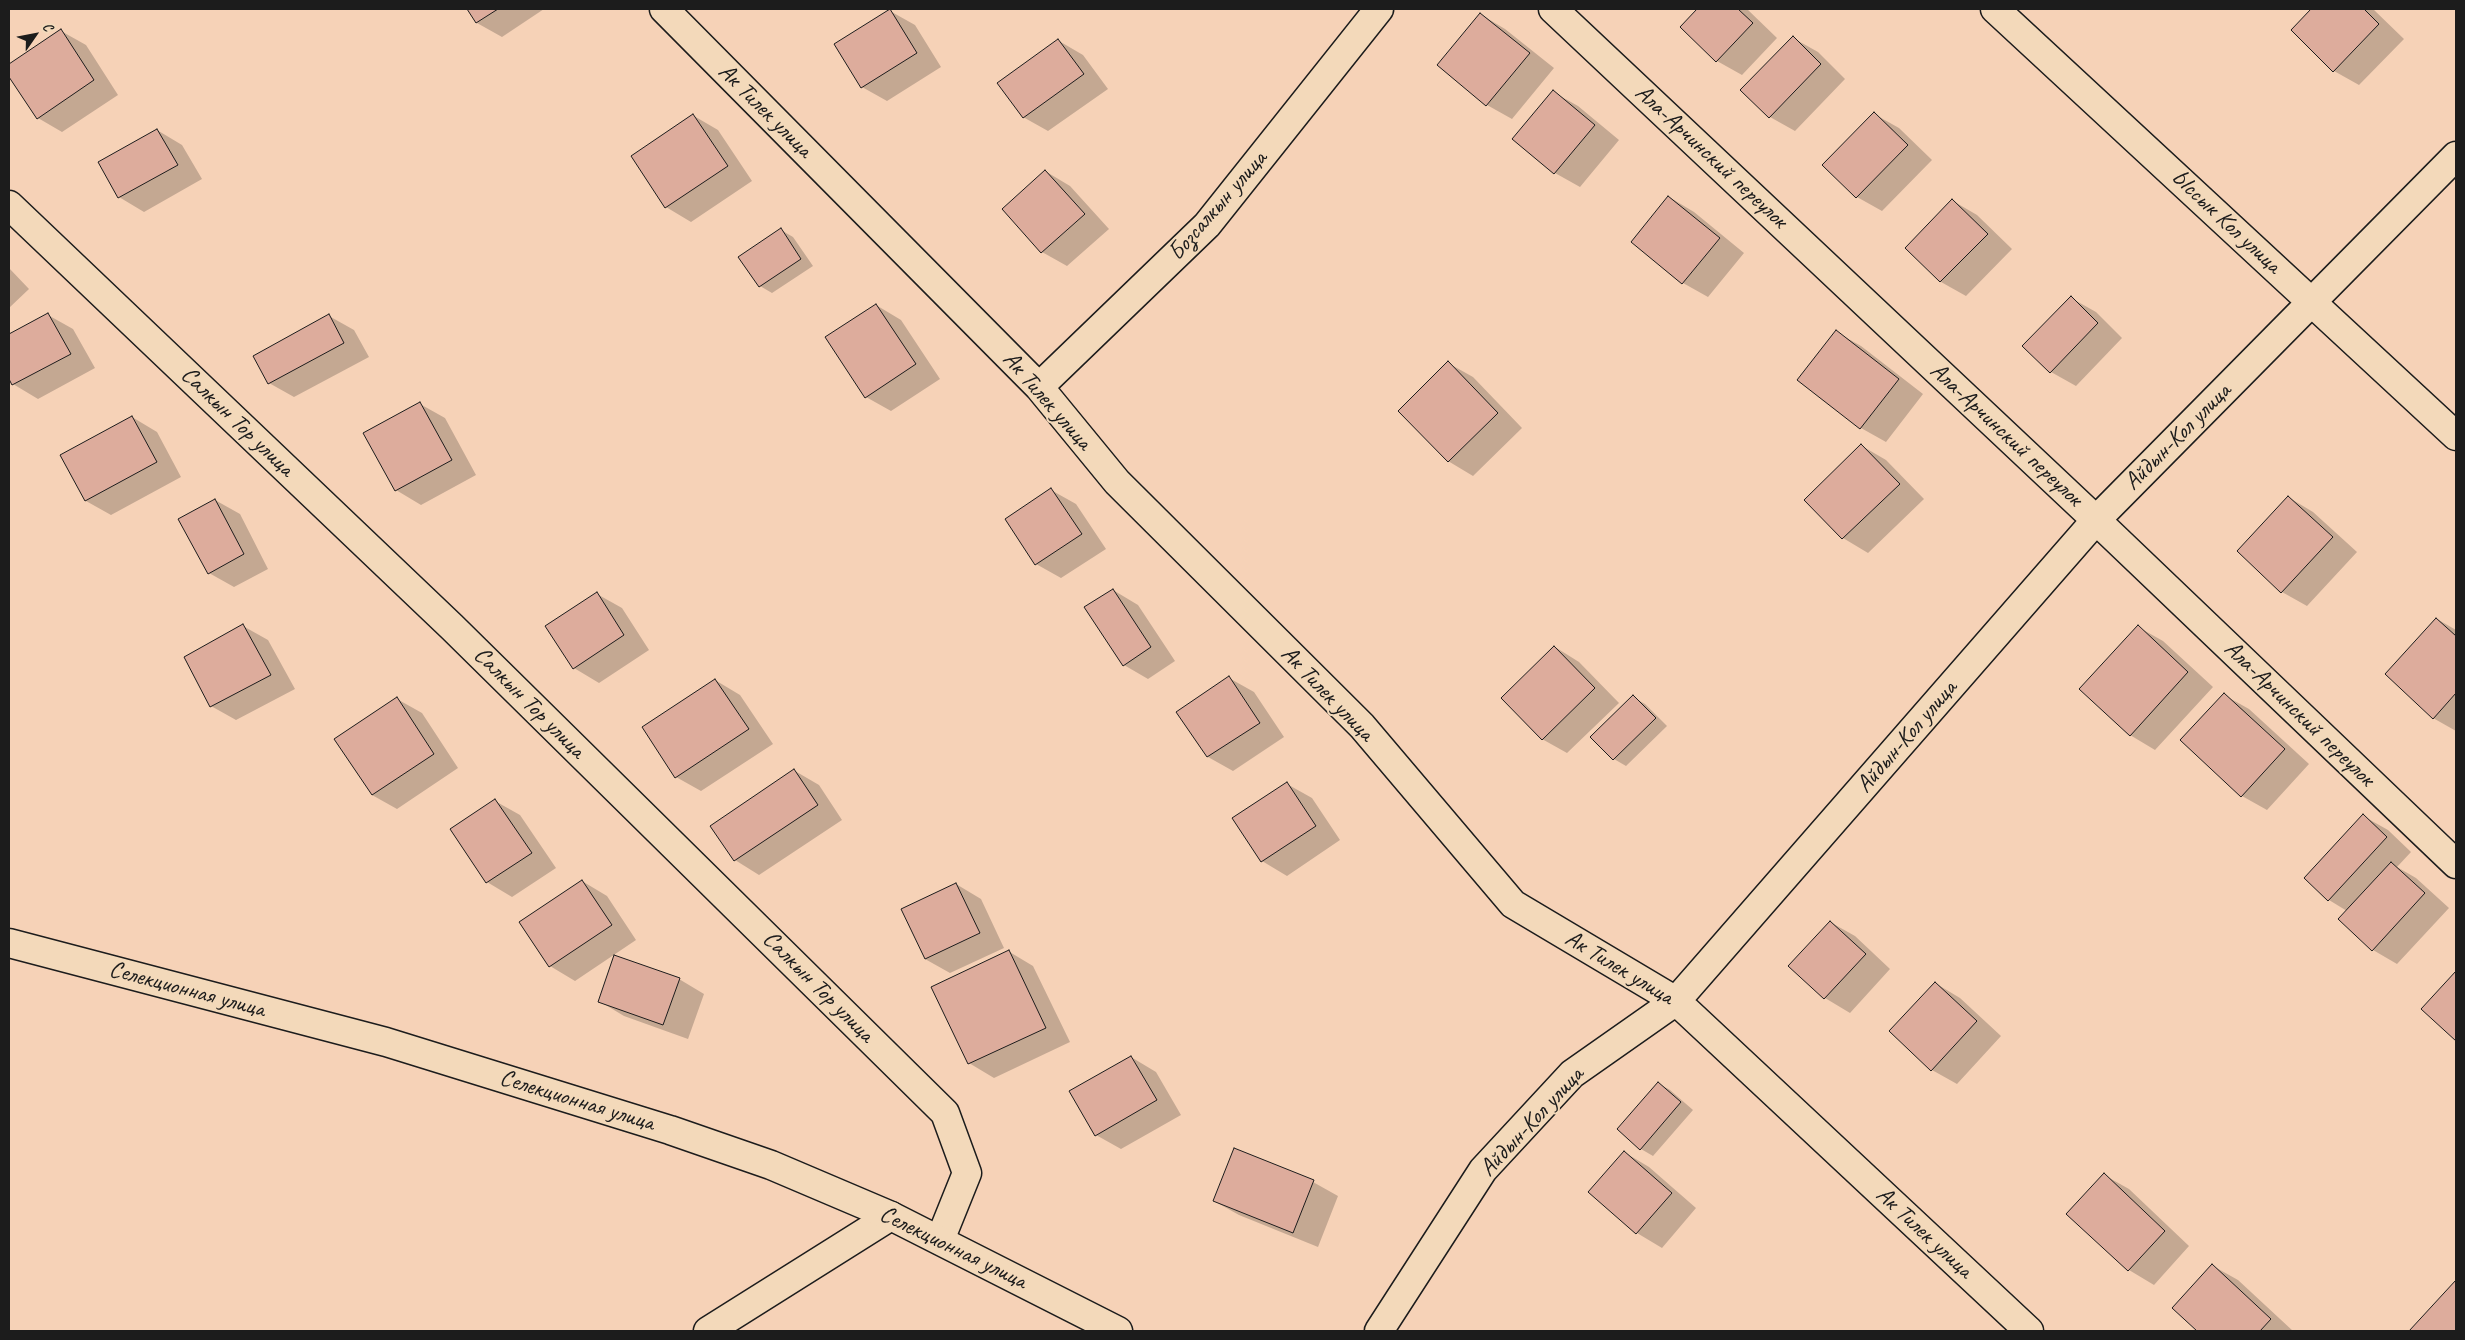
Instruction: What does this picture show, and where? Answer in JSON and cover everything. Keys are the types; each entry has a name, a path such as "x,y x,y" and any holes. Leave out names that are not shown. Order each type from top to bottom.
{"street":[{"name":"Ак Тилек улица","path":"664,9 1039,387 1117,482 1362,726 1513,904 1676,1001 2029,1331"},
{"name":"Бозсалкын улица","path":"1039,387 1207,225 1380,9"},
{"name":"Ала-Арчинский переулок","path":"1553,9 2096,520 2456,864"},
{"name":"Ыссык Кол улица","path":"1995,9 2456,436"},
{"name":"Айдын-Кол улица","path":"1379,1331 1484,1170 1572,1074 1676,1001 2096,520 2456,156"},
{"name":"Салкын Тор улица","path":"9,205 452,627 944,1113 967,1174 940,1240"},
{"name":"Селекционная улица","path":"9,943 396,1045 772,1165 891,1216 1118,1331"},
{"path":"708,1331 891,1216"}],"building":[{"path":"467,9 498,9 476,23"},
{"path":"890,9 917,53 861,88 834,44"},
{"path":"1697,9 1738,9 1753,23 1716,62 1680,27"},
{"path":"2311,9 2364,9 2379,24 2333,72 2291,30"},
{"path":"1480,13 1530,53 1486,106 1437,65"},
{"path":"61,29 94,80 37,119 9,77 9,64"},
{"path":"1793,36 1821,64 1769,118 1740,90"},
{"path":"1058,39 1084,74 1023,118 997,83"},
{"path":"1553,90 1595,125 1554,174 1512,139"},
{"path":"1874,112 1908,145 1856,198 1822,165"},
{"path":"693,114 728,166 665,208 631,156"},
{"path":"157,129 178,165 118,198 98,162"},
{"path":"1045,170 1085,214 1041,253 1002,209"},
{"path":"1668,196 1720,238 1682,284 1631,242"},
{"path":"1952,199 1988,234 1940,282 1905,248"},
{"path":"781,228 801,259 759,287 738,257"},
{"path":"2071,296 2098,323 2050,373 2022,346"},
{"path":"876,304 916,364 865,398 825,337"},
{"path":"48,313 71,354 12,385 9,379 9,334"},
{"path":"329,314 344,343 268,384 253,356"},
{"path":"1836,330 1899,379 1860,429 1797,380"},
{"path":"1448,361 1498,413 1448,462 1398,411"},
{"path":"420,402 452,460 395,491 363,433"},
{"path":"132,416 157,462 85,501 60,455"},
{"path":"1861,444 1900,484 1842,539 1804,500"},
{"path":"1051,488 1082,534 1035,565 1005,519"},
{"path":"2288,496 2333,537 2281,593 2237,551"},
{"path":"215,499 244,554 208,574 178,519"},
{"path":"1113,589 1151,647 1123,666 1084,607"},
{"path":"597,592 624,635 573,669 545,626"},
{"path":"2436,618 2456,636 2456,693 2433,719 2385,674"},
{"path":"243,624 271,675 210,707 184,657"},
{"path":"2138,625 2188,672 2130,736 2079,689"},
{"path":"1554,646 1595,688 1542,740 1501,698"},
{"path":"1229,676 1260,723 1207,757 1176,712"},
{"path":"715,679 749,729 675,778 642,727"},
{"path":"2224,693 2285,749 2241,797 2180,740"},
{"path":"1633,695 1656,718 1613,760 1590,737"},
{"path":"397,697 434,754 372,795 334,739"},
{"path":"794,769 818,805 734,861 710,826"},
{"path":"1287,782 1316,826 1261,862 1232,818"},
{"path":"495,799 532,853 486,883 450,829"},
{"path":"2363,814 2387,837 2328,901 2304,878"},
{"path":"2391,862 2425,893 2372,951 2338,919"},
{"path":"582,880 612,925 549,967 519,922"},
{"path":"956,883 980,933 925,959 901,909"},
{"path":"1830,921 1866,954 1824,999 1788,966"},
{"path":"1009,950 1046,1028 968,1064 931,987"},
{"path":"614,955 680,978 663,1025 598,1002"},
{"path":"2456,971 2456,1041 2421,1009"},
{"path":"1935,982 1977,1021 1931,1071 1889,1031"},
{"path":"1131,1056 1157,1100 1095,1136 1069,1091"},
{"path":"1658,1082 1681,1102 1640,1150 1617,1129"},
{"path":"1234,1148 1314,1180 1293,1233 1213,1201"},
{"path":"1624,1151 1672,1193 1636,1234 1588,1192"},
{"path":"2104,1173 2165,1231 2128,1271 2066,1214"},
{"path":"2212,1264 2271,1319 2260,1331 2197,1331 2172,1308"},
{"path":"2456,1280 2456,1331 2409,1331"}]}
